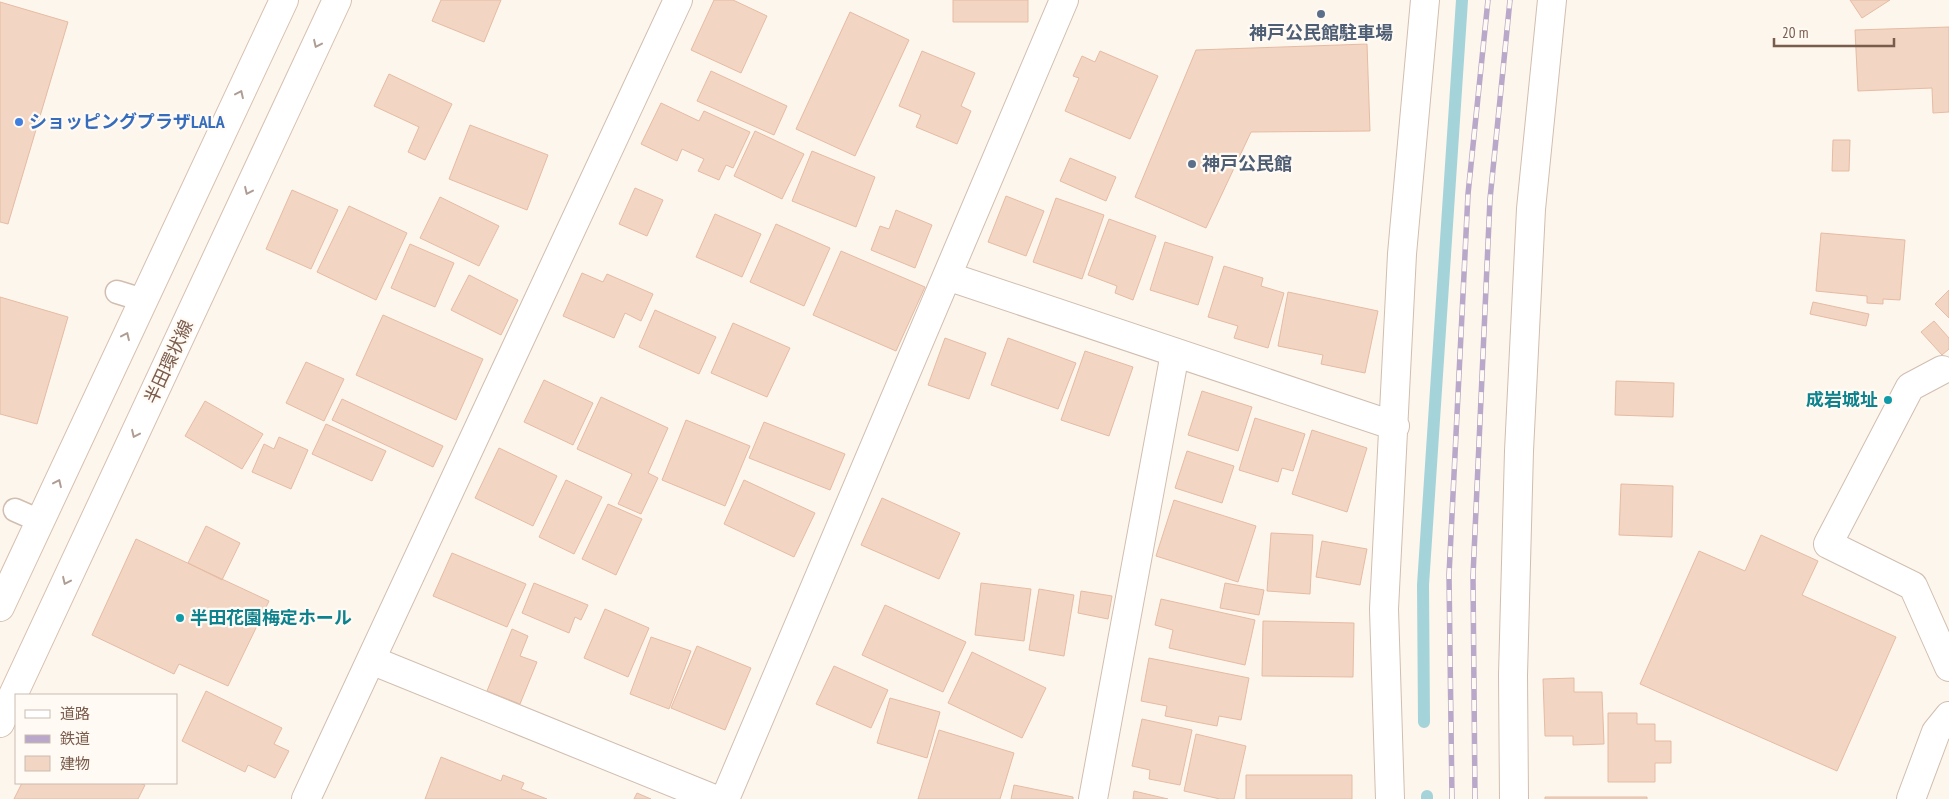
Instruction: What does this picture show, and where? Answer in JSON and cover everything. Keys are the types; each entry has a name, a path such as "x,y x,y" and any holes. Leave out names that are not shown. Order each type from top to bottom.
{"street":[{"path":"0,607 284,0"},
{"name":"半田環状線","path":"0,723 338,0"},
{"path":"306,799 678,0"},
{"path":"725,799 1064,0"},
{"path":"1390,799 1384,609 1395,426 1402,254 1424,0"},
{"path":"1514,799 1512,675 1519,451 1531,209 1552,0"},
{"path":"946,276 1395,426"},
{"path":"1093,799 1175,353"},
{"path":"1942,370 1910,387 1828,544 1913,586 1949,667"},
{"path":"371,660 714,799"},
{"path":"1911,799 1936,732 1949,716"}],"lane":[{"path":"117,292 143,300"},
{"path":"15,510 40,521"}],"building":[{"path":"441,0 501,0 484,42 432,21"},
{"path":"714,0 733,0 767,16 741,73 691,50"},
{"path":"953,0 1028,0 1028,22 953,22"},
{"path":"1850,0 1890,0 1862,18"},
{"name":"ショッピングプラザLALA","path":"0,2 68,22 8,224 0,222"},
{"path":"850,12 909,40 855,156 796,129"},
{"path":"1949,27 1949,112 1933,113 1932,88 1858,91 1855,30"},
{"name":"神戸公民館","path":"1367,44 1370,131 1251,132 1206,228 1135,197 1196,50"},
{"path":"922,51 975,73 961,106 971,111 957,144 916,127 921,115 899,106"},
{"path":"1100,51 1158,76 1130,139 1065,111 1079,78 1073,76 1082,56 1095,62"},
{"path":"711,71 787,106 774,135 697,101"},
{"path":"389,74 452,104 425,160 408,152 419,127 374,106"},
{"path":"661,103 699,121 704,111 750,132 733,168 726,165 719,180 698,171 704,159 682,149 677,161 641,144"},
{"path":"470,125 548,155 527,210 449,179"},
{"path":"755,131 804,154 782,199 734,176"},
{"path":"1833,140 1850,140 1849,171 1832,171"},
{"path":"812,151 875,177 856,227 792,201"},
{"path":"1070,158 1116,177 1106,201 1060,181"},
{"path":"635,188 663,200 647,236 619,224"},
{"path":"292,190 338,210 311,269 266,249"},
{"path":"1006,196 1044,211 1026,256 988,242"},
{"path":"440,197 499,226 479,266 420,238"},
{"path":"1056,198 1104,215 1082,279 1033,262"},
{"path":"349,206 407,233 376,300 317,272"},
{"path":"896,210 932,225 915,268 871,250 880,226 889,229"},
{"path":"715,214 761,234 742,277 696,257"},
{"path":"1109,219 1156,236 1133,300 1115,293 1117,286 1088,275"},
{"path":"776,224 830,248 804,306 750,282"},
{"path":"1821,233 1905,240 1900,300 1883,299 1883,304 1867,303 1867,296 1816,291"},
{"path":"1165,242 1213,257 1198,305 1150,290"},
{"path":"410,244 454,263 435,307 391,288"},
{"path":"841,251 925,287 896,351 813,315"},
{"path":"1224,266 1263,278 1261,286 1284,293 1268,348 1234,338 1238,326 1208,317"},
{"path":"582,273 603,282 607,274 653,294 641,321 625,313 614,338 563,316"},
{"path":"469,275 518,300 501,335 451,310"},
{"path":"1949,290 1949,318 1935,304"},
{"path":"1288,292 1378,311 1365,373 1321,364 1323,355 1278,346"},
{"path":"0,297 68,317 37,424 0,414"},
{"path":"1813,302 1869,314 1866,326 1810,314"},
{"path":"655,310 716,337 699,374 639,347"},
{"path":"383,315 483,359 456,420 356,375"},
{"path":"1934,321 1949,338 1949,349 1942,355 1921,332"},
{"path":"733,323 790,348 767,397 711,373"},
{"path":"945,338 986,353 969,399 928,385"},
{"path":"1008,338 1076,363 1058,409 991,385"},
{"path":"1085,351 1133,367 1109,436 1061,420"},
{"path":"306,362 344,379 324,421 286,403"},
{"path":"544,380 593,403 573,445 524,422"},
{"path":"1616,381 1674,383 1673,417 1615,415"},
{"path":"1202,391 1252,407 1238,451 1188,435"},
{"path":"601,397 668,428 648,473 658,478 641,514 618,504 632,474 577,449"},
{"path":"342,399 443,446 433,467 332,420"},
{"path":"205,401 263,434 242,469 185,436"},
{"path":"1255,418 1305,434 1293,471 1282,468 1278,482 1239,470"},
{"path":"686,420 750,446 725,506 662,480"},
{"path":"764,422 845,454 830,490 749,458"},
{"path":"326,424 386,451 372,481 312,454"},
{"path":"1312,430 1367,448 1347,512 1292,494"},
{"path":"279,437 308,450 291,489 252,472 264,444 274,449"},
{"path":"499,448 557,476 533,526 475,498"},
{"path":"1187,451 1234,466 1222,503 1175,488"},
{"path":"566,480 602,497 574,554 539,537"},
{"path":"744,480 815,513 794,557 724,524"},
{"path":"1621,484 1673,486 1672,537 1619,535"},
{"path":"882,498 960,533 939,579 861,545"},
{"path":"1174,500 1256,526 1238,582 1156,556"},
{"path":"608,504 642,519 616,575 582,559"},
{"path":"206,526 240,543 222,580 188,563"},
{"path":"1271,533 1313,535 1310,594 1267,591"},
{"path":"1761,535 1818,561 1802,595 1896,637 1837,771 1640,684 1699,551 1745,571"},
{"name":"半田花園梅定ホール","path":"136,539 269,601 228,686 179,664 174,674 92,635"},
{"path":"1322,541 1367,549 1360,585 1316,577"},
{"path":"452,553 526,584 507,627 433,596"},
{"path":"534,583 588,605 581,620 575,617 569,633 522,613"},
{"path":"981,583 1031,589 1024,641 975,635"},
{"path":"1225,583 1264,590 1259,615 1220,608"},
{"path":"1039,589 1074,595 1064,656 1029,650"},
{"path":"1081,591 1112,596 1108,619 1078,613"},
{"path":"1161,599 1255,620 1245,665 1169,648 1173,630 1155,625"},
{"path":"885,605 966,642 943,692 862,655"},
{"path":"605,609 649,628 628,677 584,658"},
{"path":"1263,621 1354,623 1353,677 1262,676"},
{"path":"512,629 528,636 520,656 537,662 520,704 487,691"},
{"path":"651,637 691,651 669,709 630,694"},
{"path":"697,646 751,668 725,730 671,708"},
{"path":"972,652 1046,688 1022,738 948,703"},
{"path":"1149,658 1249,678 1241,720 1219,716 1217,726 1165,716 1167,706 1141,701"},
{"path":"834,666 888,690 871,728 816,704"},
{"path":"1574,678 1574,692 1602,692 1604,744 1573,745 1573,736 1545,736 1543,679"},
{"path":"206,691 282,728 274,744 289,751 275,778 248,765 245,772 182,741"},
{"path":"890,698 940,712 927,758 877,743"},
{"path":"1608,713 1637,713 1637,724 1655,724 1655,741 1671,741 1671,763 1655,763 1655,782 1608,782"},
{"path":"1142,719 1192,730 1180,785 1149,779 1150,770 1132,766"},
{"path":"939,730 1014,753 1000,799 918,799"},
{"path":"1196,734 1246,746 1234,799 1220,799 1184,791"},
{"path":"441,757 501,781 503,775 524,783 521,789 547,799 425,799"},
{"path":"1246,775 1352,775 1352,799 1246,799"},
{"path":"22,784 145,785 138,799 14,799"},
{"path":"1014,785 1073,797 1073,799 1011,799"},
{"path":"1134,791 1168,799 1133,799"},
{"path":"637,793 651,799 634,799"},
{"path":"1545,797 1647,797 1647,799 1545,799"}],"waterway":[{"path":"1424,722 1423,585 1462,0"}],"railway":[{"path":"1452,799 1449,575 1468,194 1488,0"},
{"path":"1475,799 1473,576 1490,199 1510,0"}],"place":[{"name":"神戸公民館駐車場","path":"1321,14"},
{"name":"ショッピングプラザLALA","path":"19,122"},
{"name":"神戸公民館","path":"1192,164"},
{"name":"成岩城址","path":"1888,400"},
{"name":"半田花園梅定ホール","path":"180,618"}]}
